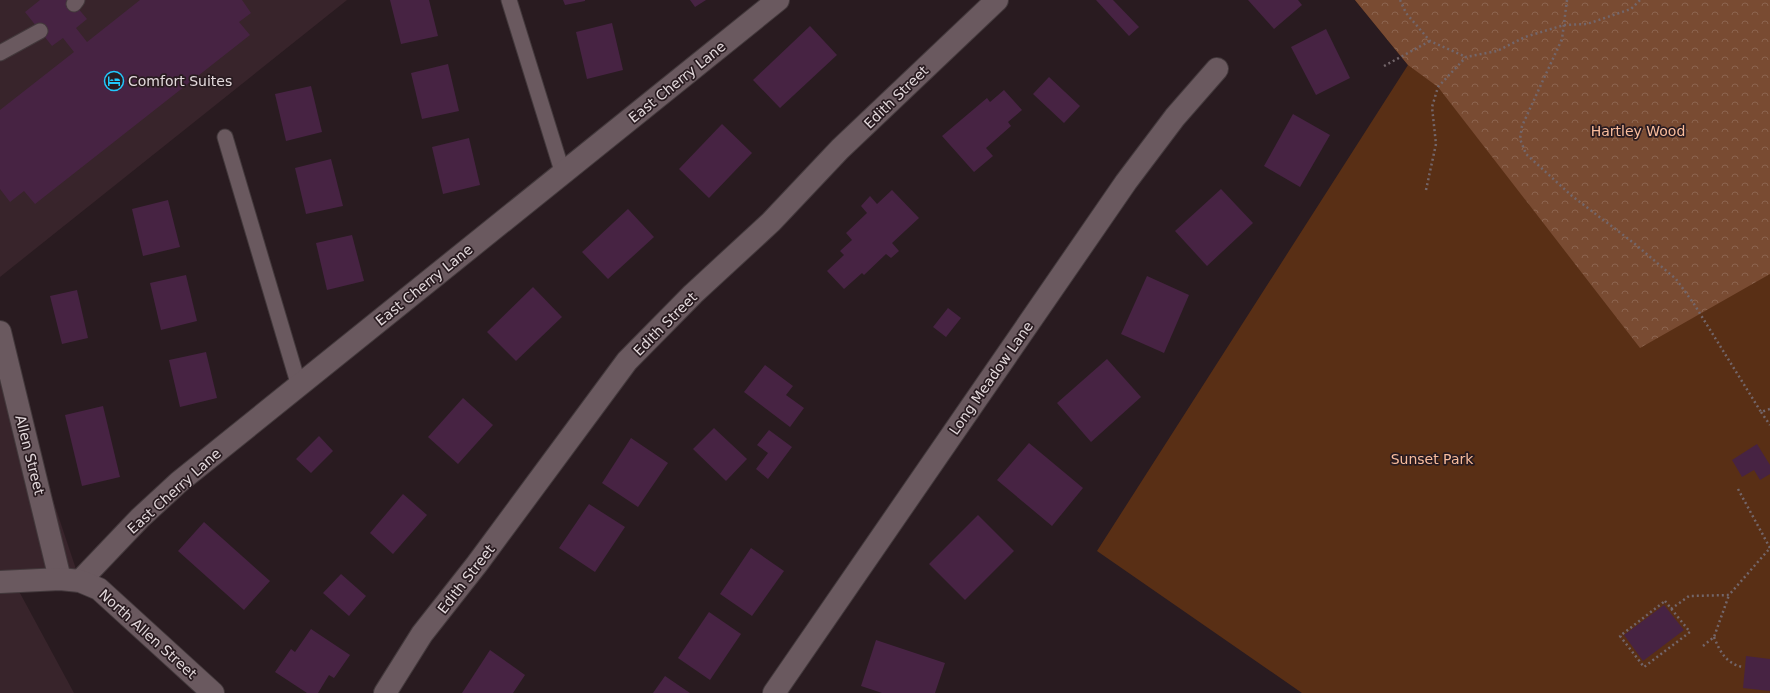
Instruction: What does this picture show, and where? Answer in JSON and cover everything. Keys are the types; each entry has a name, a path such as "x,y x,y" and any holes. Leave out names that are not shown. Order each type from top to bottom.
{"street":[{"name":"East Cherry Lane","path":"70,580 179,482 778,0"},
{"name":"Edith Street","path":"385,693 422,634 477,564 627,362 693,294 771,222 840,149 997,0"},
{"name":"Long Meadow Lane","path":"774,693 1126,182 1175,117 1217,68"},
{"name":"Allen Street","path":"0,332 70,580"},
{"path":"0,582 70,580"},
{"name":"North Allen Street","path":"70,580 99,589 110,597 213,693"}],"lane":[{"path":"509,0 563,174"},
{"path":"0,52 40,31"},
{"path":"225,137 299,386"}],"path":[{"path":"1400,0 1406,13 1430,41 1466,57 1497,51 1525,37 1564,25 1586,24 1624,12 1631,9 1640,0"},
{"path":"1567,0 1562,39 1522,126 1520,139 1526,154 1572,196 1635,244 1676,279 1694,304 1770,425"},
{"path":"1384,66 1430,41"},
{"path":"1426,190 1436,144 1432,107 1438,87 1466,57"},
{"path":"1761,412 1770,408"},
{"path":"1703,646 1714,637 1729,595 1770,548 1738,489"},
{"path":"1671,609 1688,596 1729,595"},
{"path":"1665,601 1671,609 1690,632 1644,667 1620,636 1665,601"},
{"path":"1714,637 1726,659 1734,665 1742,667"}],"shaded area":[{"path":"0,0 347,0 0,277"},
{"path":"0,341 80,581 14,582 74,693 0,693"}],"green space":[{"name":"Sunset Park","path":"1355,0 1770,0 1770,693 1302,693 1097,551 1408,65"},
{"name":"Hartley Wood","path":"1355,0 1770,0 1770,274 1640,348 1438,87 1408,65"}],"building":[{"name":"Comfort Suites","path":"40,0 71,0 87,19 76,28 87,42 140,0 242,0 251,13 239,22 250,35 35,204 24,191 10,202 0,189 0,110 74,52 63,38 52,46 25,12"},
{"path":"390,0 429,0 438,36 401,44"},
{"path":"563,0 585,0 585,1 565,5"},
{"path":"690,0 706,0 695,7"},
{"path":"1096,0 1113,0 1139,27 1129,36"},
{"path":"1248,0 1298,0 1302,5 1274,29"},
{"path":"612,23 623,70 587,79 576,32"},
{"path":"810,26 837,55 780,108 753,80"},
{"path":"1326,29 1350,78 1316,95 1291,47"},
{"path":"448,64 459,111 422,119 411,73"},
{"path":"1049,77 1080,106 1064,123 1033,94"},
{"path":"311,86 322,132 286,141 275,94"},
{"path":"1004,90 1022,110 1008,122 1011,126 986,148 993,156 974,172 942,136 987,98 990,102"},
{"path":"1293,114 1330,135 1300,187 1264,166"},
{"path":"722,124 752,153 709,198 679,169"},
{"path":"469,138 480,185 443,194 432,147"},
{"path":"331,159 343,206 306,214 295,168"},
{"path":"1221,189 1253,223 1207,266 1175,231"},
{"path":"892,190 919,218 892,243 899,251 891,258 886,254 864,275 862,273 844,289 827,271 844,255 840,251 852,240 846,233 867,213 861,206 870,196 877,204"},
{"path":"168,200 180,247 143,256 132,209"},
{"path":"628,209 654,237 608,279 582,252"},
{"path":"352,235 364,281 327,290 316,243"},
{"path":"186,275 197,321 161,330 150,283"},
{"path":"1147,276 1189,295 1164,353 1121,334"},
{"path":"533,287 562,317 516,361 487,332"},
{"path":"77,290 88,338 62,344 50,296"},
{"path":"948,308 961,318 946,337 933,327"},
{"path":"206,352 217,398 180,407 169,360"},
{"path":"1107,359 1141,397 1091,442 1057,403"},
{"path":"765,365 793,386 786,395 804,408 790,427 744,392"},
{"path":"463,398 493,425 458,464 428,437"},
{"path":"103,406 120,477 82,486 65,415"},
{"path":"714,428 747,459 726,481 693,449"},
{"path":"769,430 792,447 768,479 756,469 768,453 757,445"},
{"path":"319,436 333,451 311,473 296,459"},
{"path":"631,438 668,463 638,507 602,483"},
{"path":"1029,443 1083,488 1052,526 997,480"},
{"path":"1757,444 1770,465 1770,474 1760,480 1754,470 1742,477 1732,460"},
{"path":"403,494 427,515 393,554 370,533"},
{"path":"589,504 625,527 595,572 559,548"},
{"path":"978,515 1014,551 965,600 929,564"},
{"path":"204,522 270,581 244,610 178,551"},
{"path":"751,548 784,571 752,616 720,594"},
{"path":"341,574 366,596 349,616 323,593"},
{"path":"1664,605 1684,630 1643,661 1624,635"},
{"path":"709,612 741,634 710,680 678,658"},
{"path":"311,629 350,655 334,678 329,675 318,693 307,693 275,672 291,649 295,652"},
{"path":"876,640 945,663 935,693 882,693 861,686"},
{"path":"490,650 525,675 513,693 462,693"},
{"path":"1746,656 1770,659 1770,691 1743,688"},
{"path":"665,676 690,693 653,693"}],"place":[{"name":"Comfort Suites","path":"114,81"}]}
